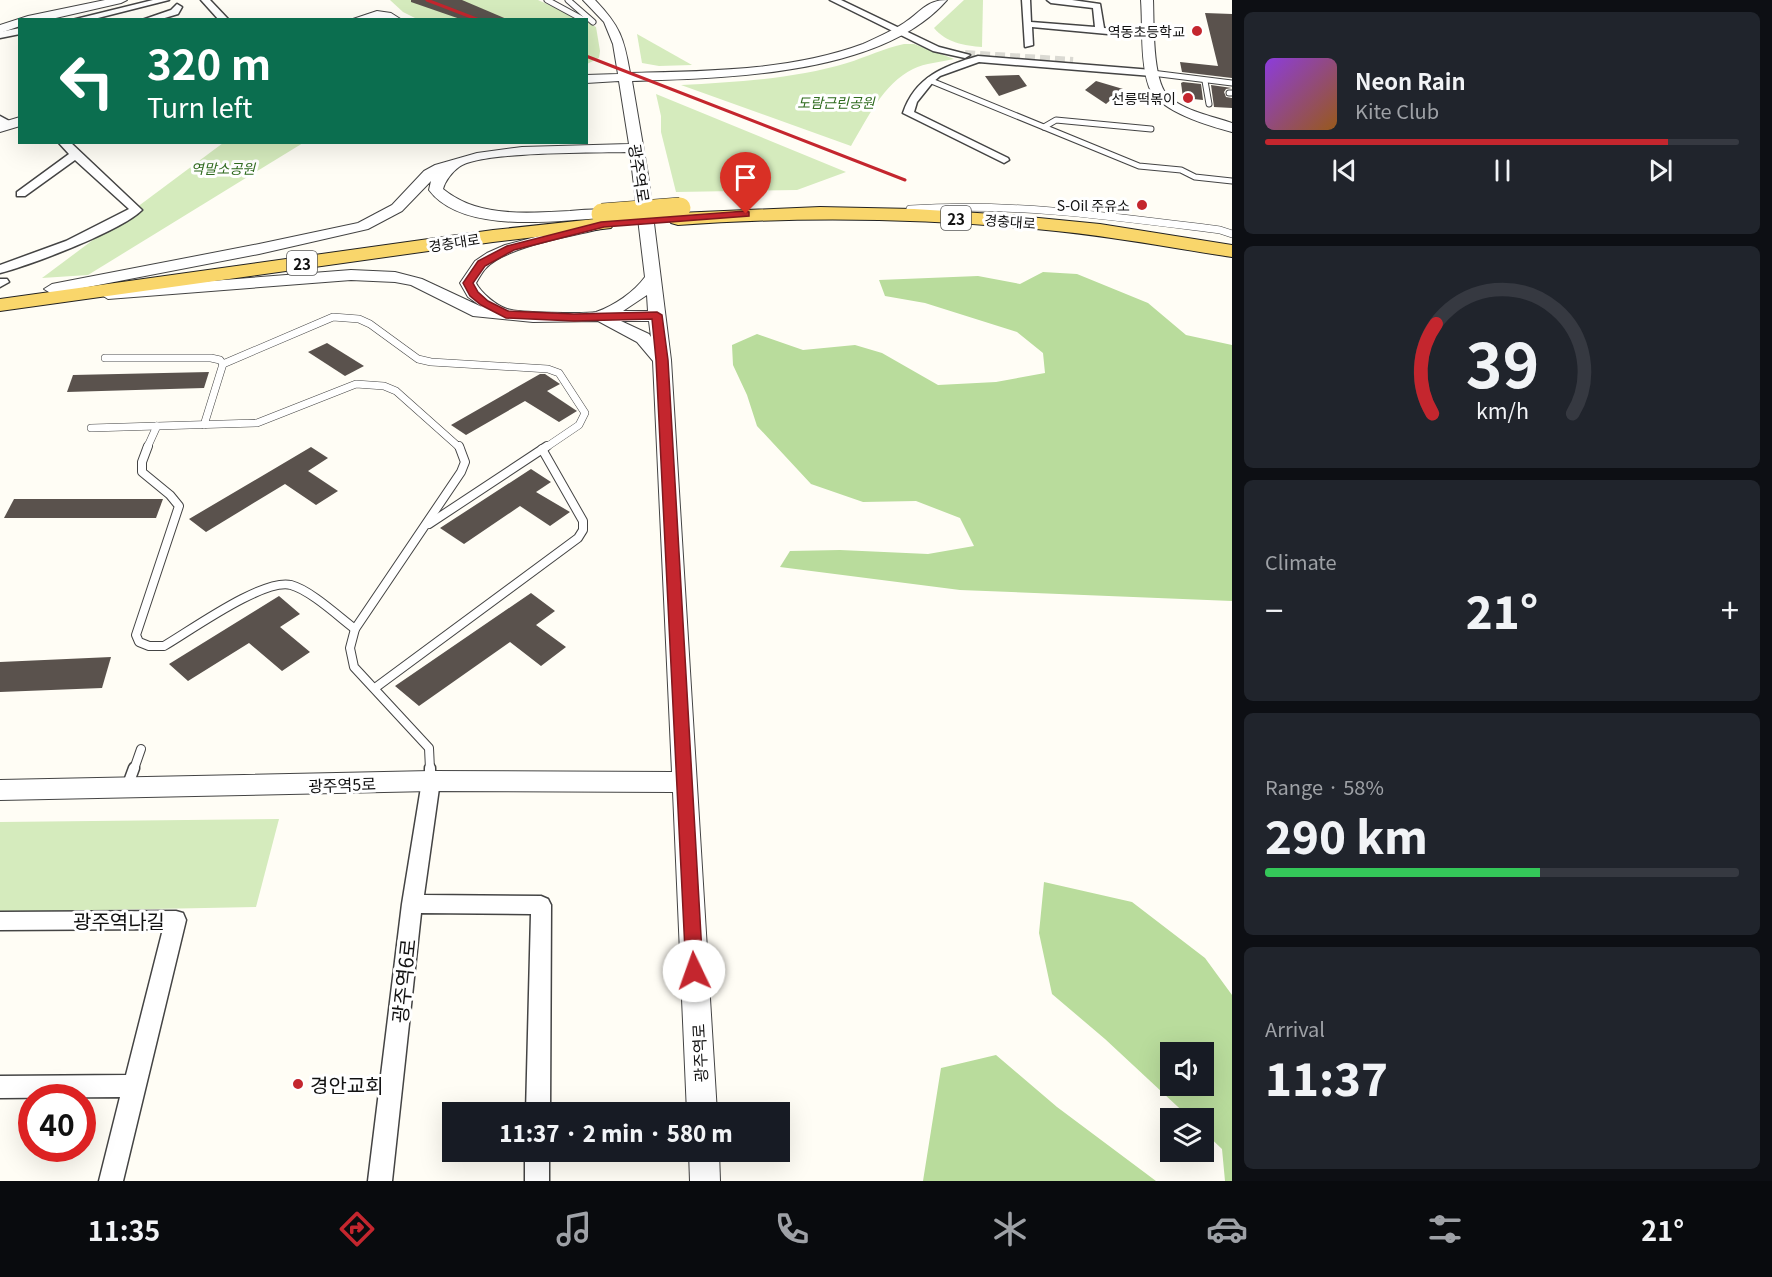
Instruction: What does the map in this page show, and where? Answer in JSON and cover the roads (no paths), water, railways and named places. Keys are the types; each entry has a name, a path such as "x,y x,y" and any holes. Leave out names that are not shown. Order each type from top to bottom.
{"main road":[{"name":"경충대로","path":"0,305 49,294 493,236 603,219 819,205 1050,218 1232,243"},
{"name":"경충대로","path":"679,213 825,212 973,219 1056,225 1232,251"},
{"name":"경충대로","path":"1,287 49,294"}],"street":[{"path":"34,18 121,0"},
{"path":"85,18 165,0"},
{"path":"205,0 223,18"},
{"name":"광주역로","path":"589,0 613,27 618,38 641,175 662,360 701,1102"},
{"path":"834,0 936,49 965,55"},
{"path":"588,79 726,73 788,66 848,52 900,32 916,22 941,0"},
{"path":"1026,0 1028,45"},
{"path":"1051,0 1097,6 1100,30"},
{"path":"1147,0 1152,73 1156,89 1164,99 1191,115 1232,128"},
{"path":"384,2 392,9 395,18 362,18 384,2"},
{"path":"153,18 175,12 177,7"},
{"path":"0,27 18,22"},
{"path":"1027,24 1151,35"},
{"path":"0,35 18,31"},
{"path":"1004,160 908,113 912,101 929,80 978,59 1113,65 1152,73"},
{"path":"585,149 616,139 624,134 631,123"},
{"path":"0,269 69,243 116,222 136,210 65,144"},
{"path":"49,294 363,226 398,208 429,174 440,168 477,157 522,151 636,148"},
{"path":"585,149 620,158 641,175"},
{"path":"21,194 76,154"},
{"path":"457,163 438,180 436,190 443,199 456,206 491,214 603,219"},
{"path":"506,315 474,294 468,283 481,264 510,248 603,219"},
{"path":"49,294 351,275 395,277 416,282 473,311 506,315 595,318 657,315"},
{"path":"595,318 635,298 645,289 653,276"},
{"path":"595,318 612,321 643,338 662,360"},
{"name":"광주역5로","path":"0,790 430,781 684,782"},
{"name":"광주역6로","path":"381,1181 412,904 430,781"},
{"path":"412,904 541,905 538,1102"},
{"name":"광주역나길","path":"0,921 176,920 111,1181"},
{"path":"0,1087 134,1086"},
{"path":"537,1162 537,1181"},
{"path":"704,1162 705,1181"}],"lane":[{"path":"547,0 580,18"},
{"path":"568,0 593,22"},
{"path":"588,21 613,27"},
{"path":"1152,73 1232,83"},
{"path":"929,80 1139,166 1181,170 1195,177 1232,181"},
{"path":"1205,81 1209,104"},
{"path":"1044,127 1056,120 1151,129"},
{"path":"910,209 945,206 1056,211 1220,230 1232,234"},
{"path":"204,425 223,364 333,317 359,319 370,324 418,358 431,362 548,369 559,373 581,405 584,418 579,425 424,528"},
{"path":"105,358 211,358 220,360 223,364"},
{"path":"92,428 257,423 348,387 371,384 396,391 460,447 464,455 461,472 355,629 349,642 349,653 354,667 429,748 430,781"},
{"path":"157,426 141,467 143,475 176,498 179,506 136,635 139,642 149,646 164,646 261,588 288,584 299,588 355,629"},
{"path":"375,688 578,538 583,530 583,521 542,449"},
{"path":"127,788 141,749"}],"tunnel":[{"path":"965,55 1073,62"}],"railway":[{"path":"427,0 474,18"},
{"path":"588,57 905,180"}],"place":[{"name":"역동초등학교","path":"1197,31"},
{"name":"선릉떡볶이","path":"1188,98"},
{"name":"S-Oil 주유소","path":"1142,205"},
{"name":"경안교회","path":"298,1084"}],"park label":[{"name":"도람근린공원","path":"836,102"},
{"name":"역말소공원","path":"223,168"}]}
